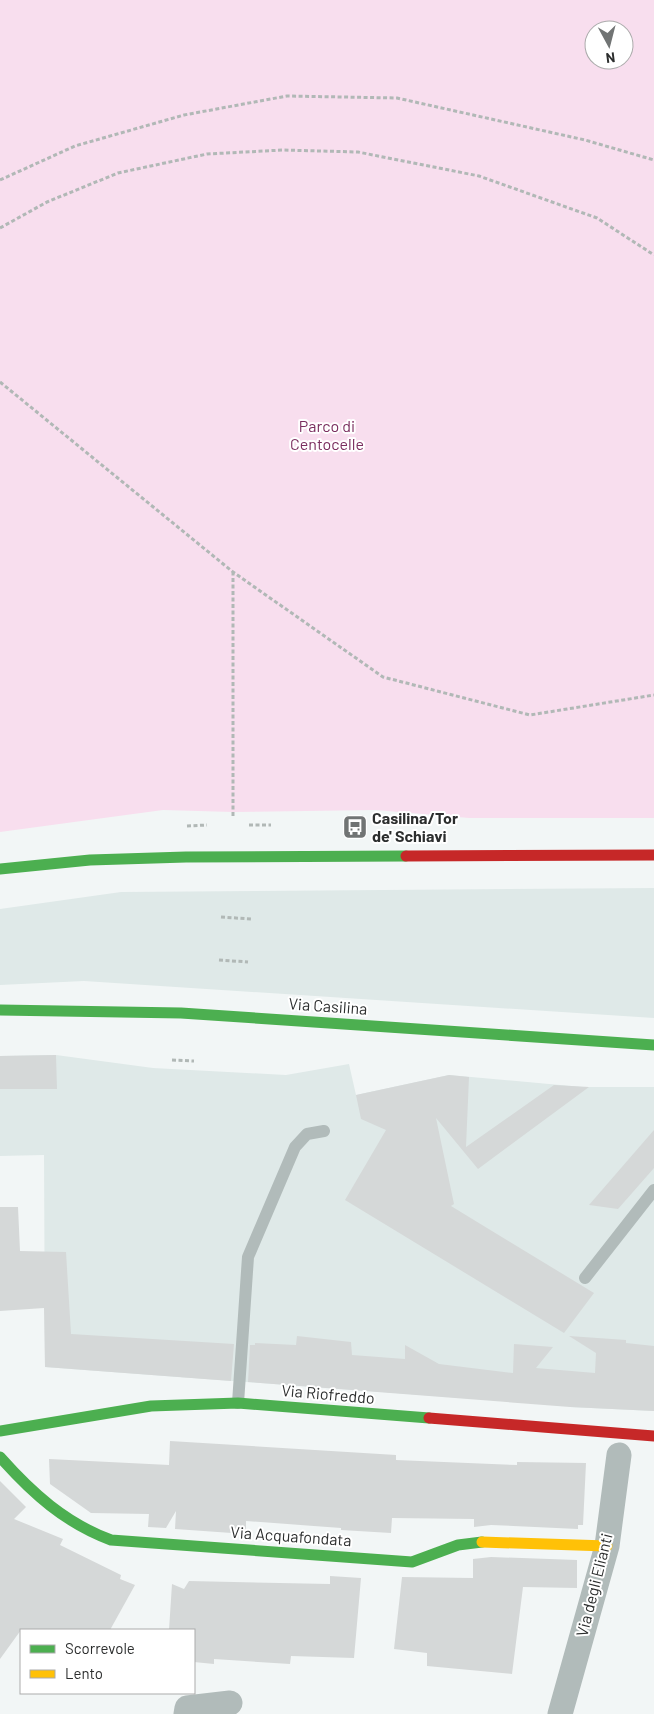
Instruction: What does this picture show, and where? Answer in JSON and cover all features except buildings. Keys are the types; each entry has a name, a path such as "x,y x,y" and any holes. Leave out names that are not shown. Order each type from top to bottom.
{"main road":[{"path":"0,869 90,860 186,857 654,855"},
{"name":"Via Casilina","path":"0,1010 172,1012 654,1045"},
{"name":"Via Riofreddo","path":"0,1431 151,1406 238,1404 654,1436"},
{"name":"Via Acquafondata","path":"0,1457 30,1490 56,1512 91,1533 111,1540 412,1562 458,1545 490,1541 607,1546"}],"street":[{"name":"Via degli Elianti","path":"560,1714 607,1546 619,1455"},
{"path":"186,1714 188,1708 230,1703"}],"lane":[{"path":"238,1404 248,1257 295,1147 309,1133 324,1132"},
{"path":"585,1278 654,1190"}],"path":[{"path":"0,180 76,146 184,115 287,96 397,98 585,140 654,160"},
{"path":"0,228 47,202 118,173 207,154 282,150 358,152 479,176 597,218 654,255"},
{"path":"0,382 233,572 383,677 530,715 654,695"},
{"path":"232,816 233,572"},
{"path":"249,825 271,825"},
{"path":"187,826 207,826"},
{"path":"221,917 251,919"},
{"path":"219,960 248,962"},
{"path":"172,1060 194,1061"}],"shaded area":[{"path":"654,888 654,1018 84,981 0,985 0,909 121,892"},
{"path":"56,1055 153,1068 286,1075 349,1064 356,1095 449,1075 582,1087 654,1087 654,1411 570,1407 45,1367 44,1155 0,1156 0,1056"}],"green space":[{"name":"Parco di Centocelle","path":"0,0 654,0 654,818 469,818 376,810 233,812 163,810 0,832"}],"traffic: fast":[{"path":"0,869 90,860 186,857 406,856"},
{"path":"0,1010 181,1013 654,1045"},
{"path":"0,1431 151,1406 238,1403 429,1418"},
{"path":"0,1457 24,1483 50,1506 79,1525 111,1540 412,1562 458,1545 482,1542"}],"traffic: slow":[{"path":"482,1542 607,1546"}],"traffic: jam":[{"path":"406,856 654,855"},
{"path":"429,1418 654,1436"}],"place":[{"name":"Casilina/Tor de' Schiavi","path":"355,827"}]}
